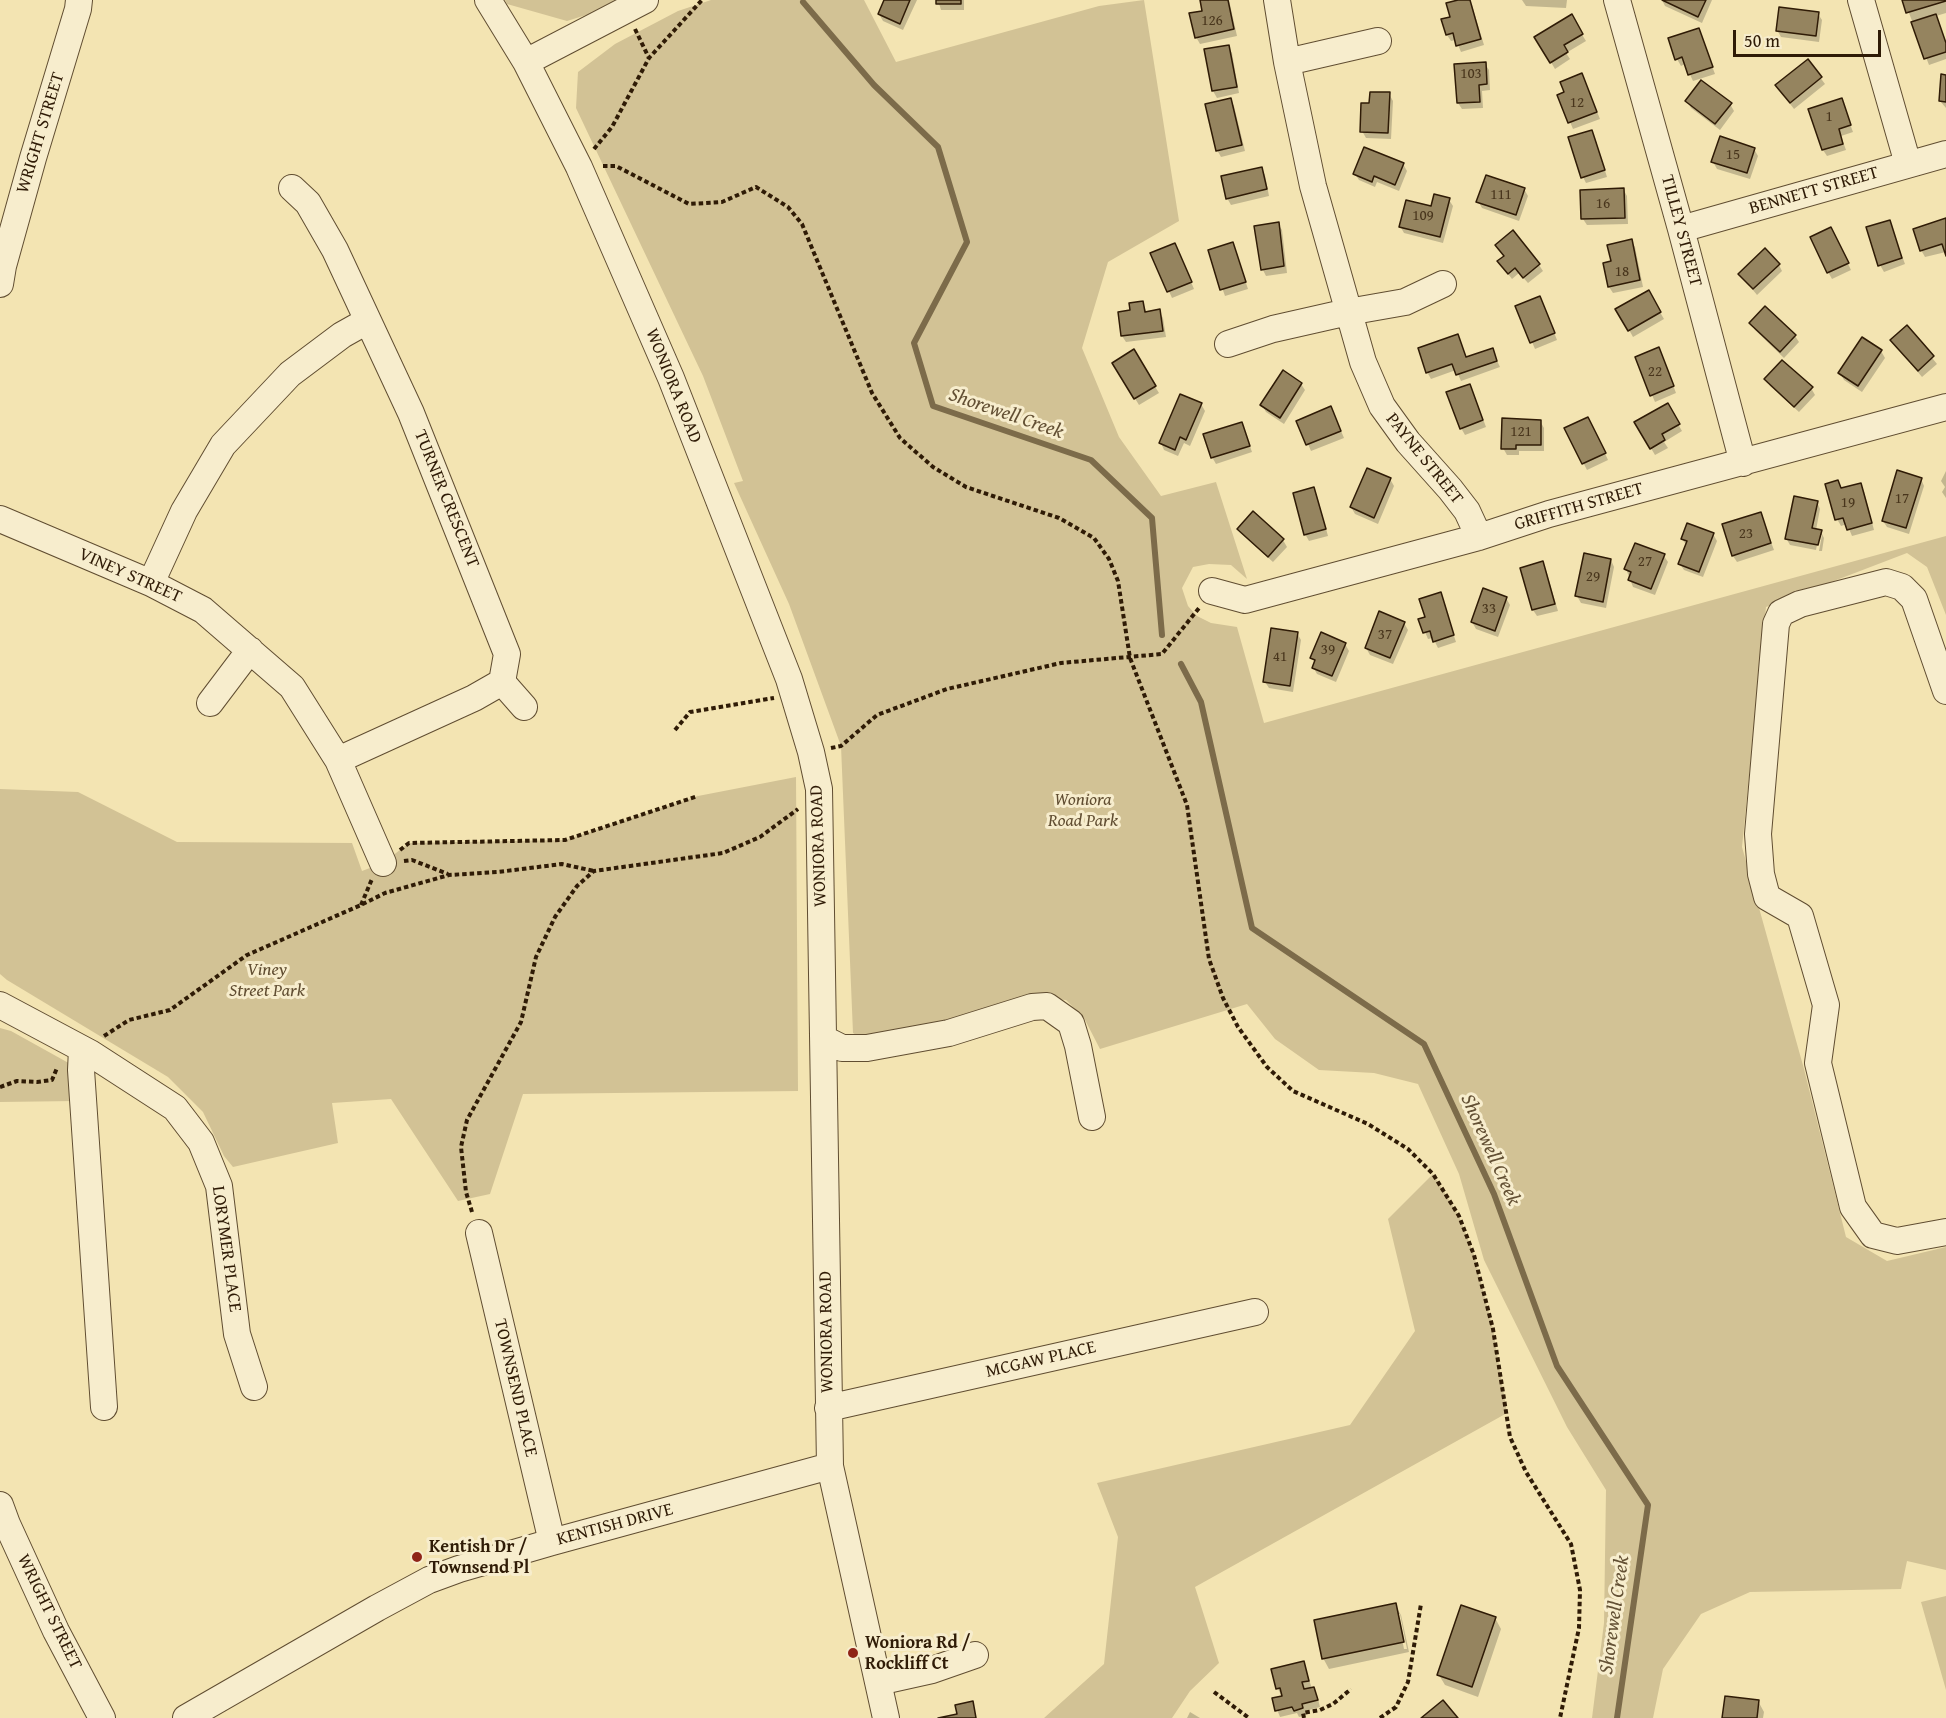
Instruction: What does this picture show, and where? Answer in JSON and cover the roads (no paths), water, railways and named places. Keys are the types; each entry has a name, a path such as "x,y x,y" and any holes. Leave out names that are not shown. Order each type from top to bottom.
{"street":[{"name":"WRIGHT STREET","path":"1,272 79,0"},
{"name":"WONIORA ROAD","path":"488,0 526,62 579,167 671,378 789,680 811,752 819,789 830,1466 886,1718"},
{"path":"526,62 645,0"},
{"name":"PAYNE STREET","path":"1277,0 1287,62 1313,186 1363,362 1382,406 1408,442 1467,511 1479,537"},
{"name":"TILLEY STREET","path":"1617,0 1743,463"},
{"path":"1861,0 1908,164"},
{"path":"1287,62 1378,42"},
{"name":"BENNETT STREET","path":"1681,229 1946,154"},
{"name":"TURNER CRESCENT","path":"292,188 308,203 324,231 411,413 507,654 502,682"},
{"path":"1228,344 1273,329 1405,302 1443,284"},
{"path":"151,583 184,511 223,445 290,374 342,335 367,321"},
{"name":"GRIFFITH STREET","path":"1212,591 1245,600 1479,537 1549,514 1946,407"},
{"name":"VINEY STREET","path":"0,519 151,583 203,610 292,687 338,760 383,863"},
{"path":"1946,691 1914,599 1902,587 1886,582 1800,604 1781,613 1776,624 1758,834 1761,874 1767,897 1800,916 1826,1005 1818,1063 1852,1207 1873,1235 1897,1241 1946,1232"},
{"path":"210,703 250,650"},
{"path":"338,760 474,698 502,682 524,707"},
{"name":"LORYMER PLACE","path":"0,1005 81,1049 175,1108 201,1142 219,1186 237,1334 254,1387"},
{"path":"824,1039 842,1048 867,1048 949,1033 1032,1007 1047,1006 1071,1023 1078,1046 1092,1117"},
{"path":"81,1049 81,1081 104,1407"},
{"name":"TOWNSEND PLACE","path":"479,1233 552,1542"},
{"name":"MCGAW PLACE","path":"828,1408 1255,1312"},
{"name":"KENTISH DRIVE","path":"186,1718 429,1580 552,1542 830,1466"},
{"name":"WRIGHT STREET","path":"0,1505 56,1631 102,1718"},
{"path":"878,1682 932,1670 975,1655"}],"waterway":[{"name":"Shorewell Creek","path":"803,2 874,85 938,147 967,242 914,343 933,406 1091,460 1152,518 1162,635"},
{"name":"Shorewell Creek","path":"1181,664 1201,702 1252,928 1424,1044 1494,1194 1557,1366 1648,1505 1617,1718"}],"place":[{"name":"Kentish Dr / Townsend Pl","path":"417,1557"},
{"name":"Woniora Rd / Rockliff Ct","path":"853,1653"}],"park label":[{"name":"Woniora Road Park","path":"1083,810"},
{"name":"Viney Street Park","path":"267,980"}]}
